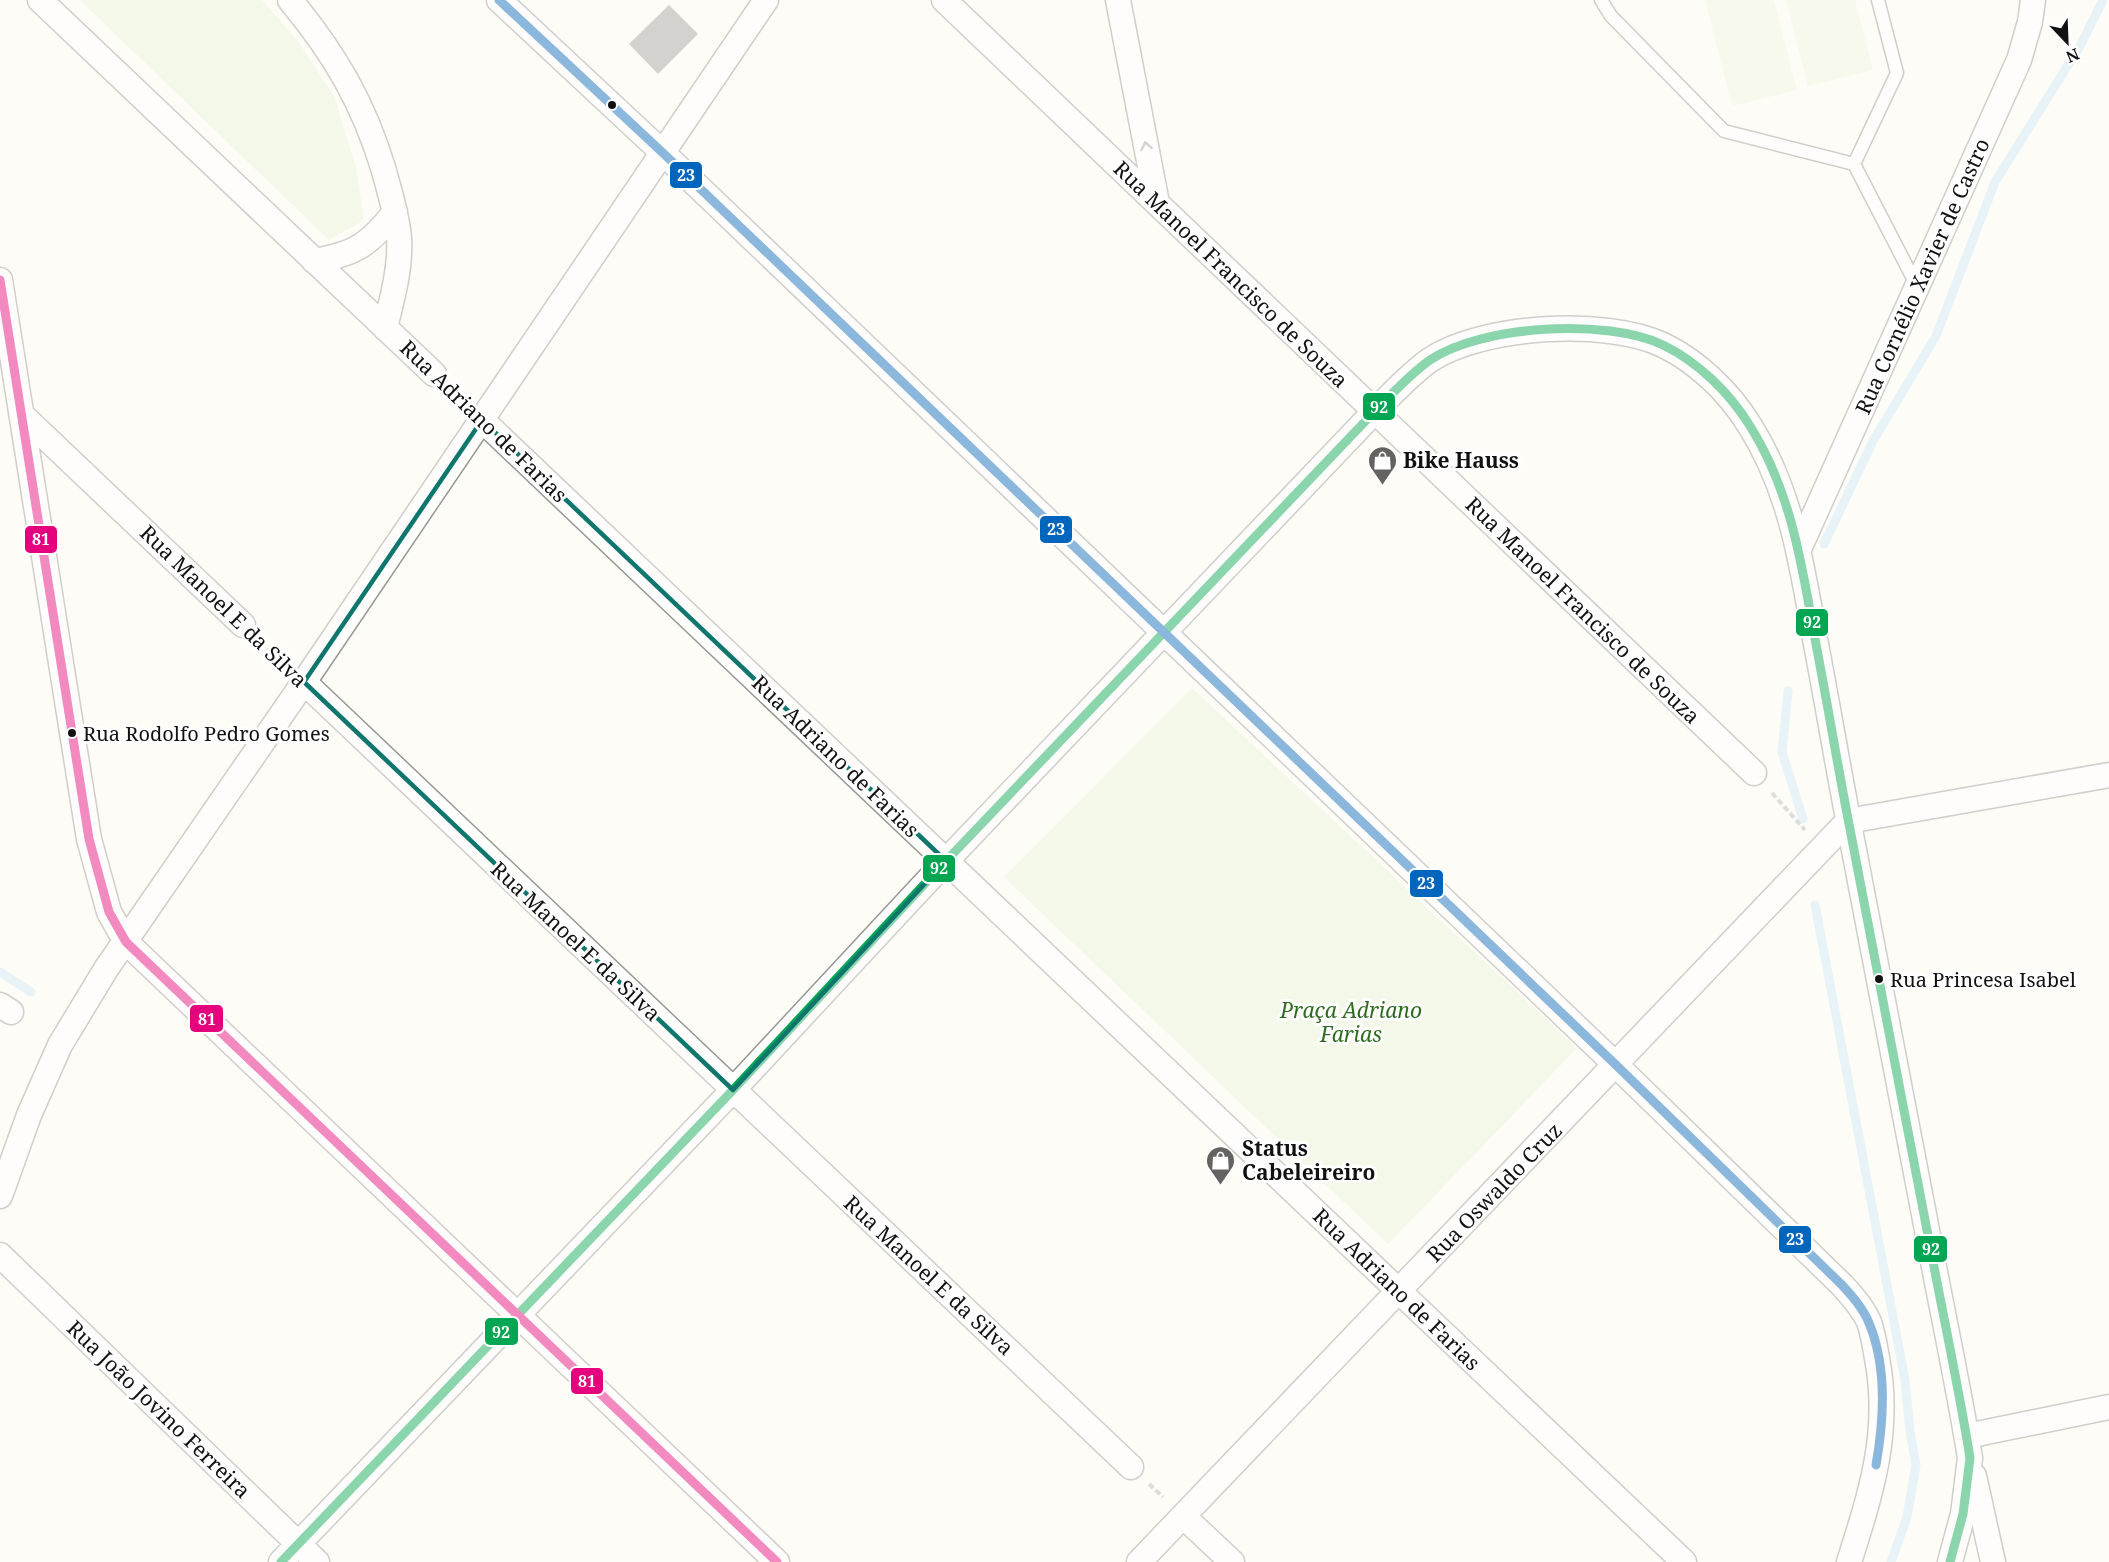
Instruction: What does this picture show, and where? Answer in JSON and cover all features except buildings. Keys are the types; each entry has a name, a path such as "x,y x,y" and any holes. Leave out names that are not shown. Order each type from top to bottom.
{"street":[{"name":"Rua Adriano de Farias","path":"40,0 434,375"},
{"path":"290,0 314,28 338,65 366,117 383,168 395,212 399,239 395,288 385,328"},
{"path":"499,0 663,153 1615,1064 1842,1285 1869,1322 1880,1371 1882,1406 1880,1445 1874,1484 1849,1562"},
{"path":"0,1197 29,1115 60,1045 106,969 304,682 766,0"},
{"name":"Rua Manoel Francisco de Souza","path":"944,0 1754,772"},
{"path":"1118,0 1157,203"},
{"name":"Rua Cornélio Xavier de Castro","path":"1799,549 2019,60 2030,22 2033,0"},
{"path":"314,261 338,257 367,243 395,212"},
{"path":"0,280 89,839 109,912 126,942 777,1562"},
{"path":"281,1562 733,1090 946,861 1375,411 1431,360 1448,351 1522,331 1553,328 1622,333 1659,343 1683,356 1706,374 1728,396 1748,422 1778,479 1799,549 1848,821 1993,1562"},
{"name":"Rua Manoel E da Silva","path":"22,415 243,624"},
{"name":"Rua Adriano de Farias","path":"482,420 1684,1562"},
{"name":"Rua Manoel E da Silva","path":"304,682 1131,1467"},
{"path":"1848,821 2109,775"},
{"name":"Rua Oswaldo Cruz","path":"1139,1562 1848,821"},
{"name":"Rua João Jovino Ferreira","path":"0,1255 317,1562"},
{"path":"1969,1447 2109,1407"},
{"path":"1950,1562 1964,1514 1969,1447"},
{"path":"1183,1516 1232,1562"}],"lane":[{"path":"1601,0 1611,16 1724,130 1854,164 1917,287"},
{"path":"1854,164 1897,73 1878,0"}],"path":[{"name":"Rua Manoel E da Silva","path":"243,624 304,682"},
{"path":"1754,772 1821,849"},
{"path":"1131,1467 1183,1516"}],"highlighted area":[{"path":"482,420 946,861 733,1090 304,682"}],"green space":[{"path":"80,0 262,0 297,40 334,96 356,168 364,220 329,240"},
{"path":"1705,0 1774,0 1797,90 1732,106"},
{"path":"1786,0 1855,0 1873,70 1808,86"},
{"name":"Praça Adriano Farias","path":"1192,688 1577,1048 1388,1244 1004,877"}],"waterway":[{"path":"1824,544 1873,441 1936,336 1995,182 2080,46 2103,0"},
{"path":"1788,691 1782,752 1803,819"},
{"path":"1815,905 1905,1380 1916,1465 1907,1517 1891,1562"},
{"path":"0,972 31,992"}],"transit line":[{"name":"23","path":"499,0 663,153 1615,1064 1842,1285 1867,1318 1879,1357 1882,1412 1876,1465"},
{"name":"81","path":"0,280 89,839 109,912 126,942 777,1562"},
{"name":"92","path":"281,1562 733,1090 946,861 1401,384 1430,360 1453,348 1480,339 1545,329 1610,331 1639,336 1663,345 1688,360 1712,379 1742,413 1764,451 1785,502 1800,556 1970,1458 1963,1514 1950,1562"}],"place":[{"name":"Bike Hauss","path":"1382,486"},
{"name":"Rua Rodolfo Pedro Gomes","path":"72,733"},
{"name":"Rua Princesa Isabel","path":"1879,979"},
{"name":"Status Cabeleireiro","path":"1221,1186"}]}
